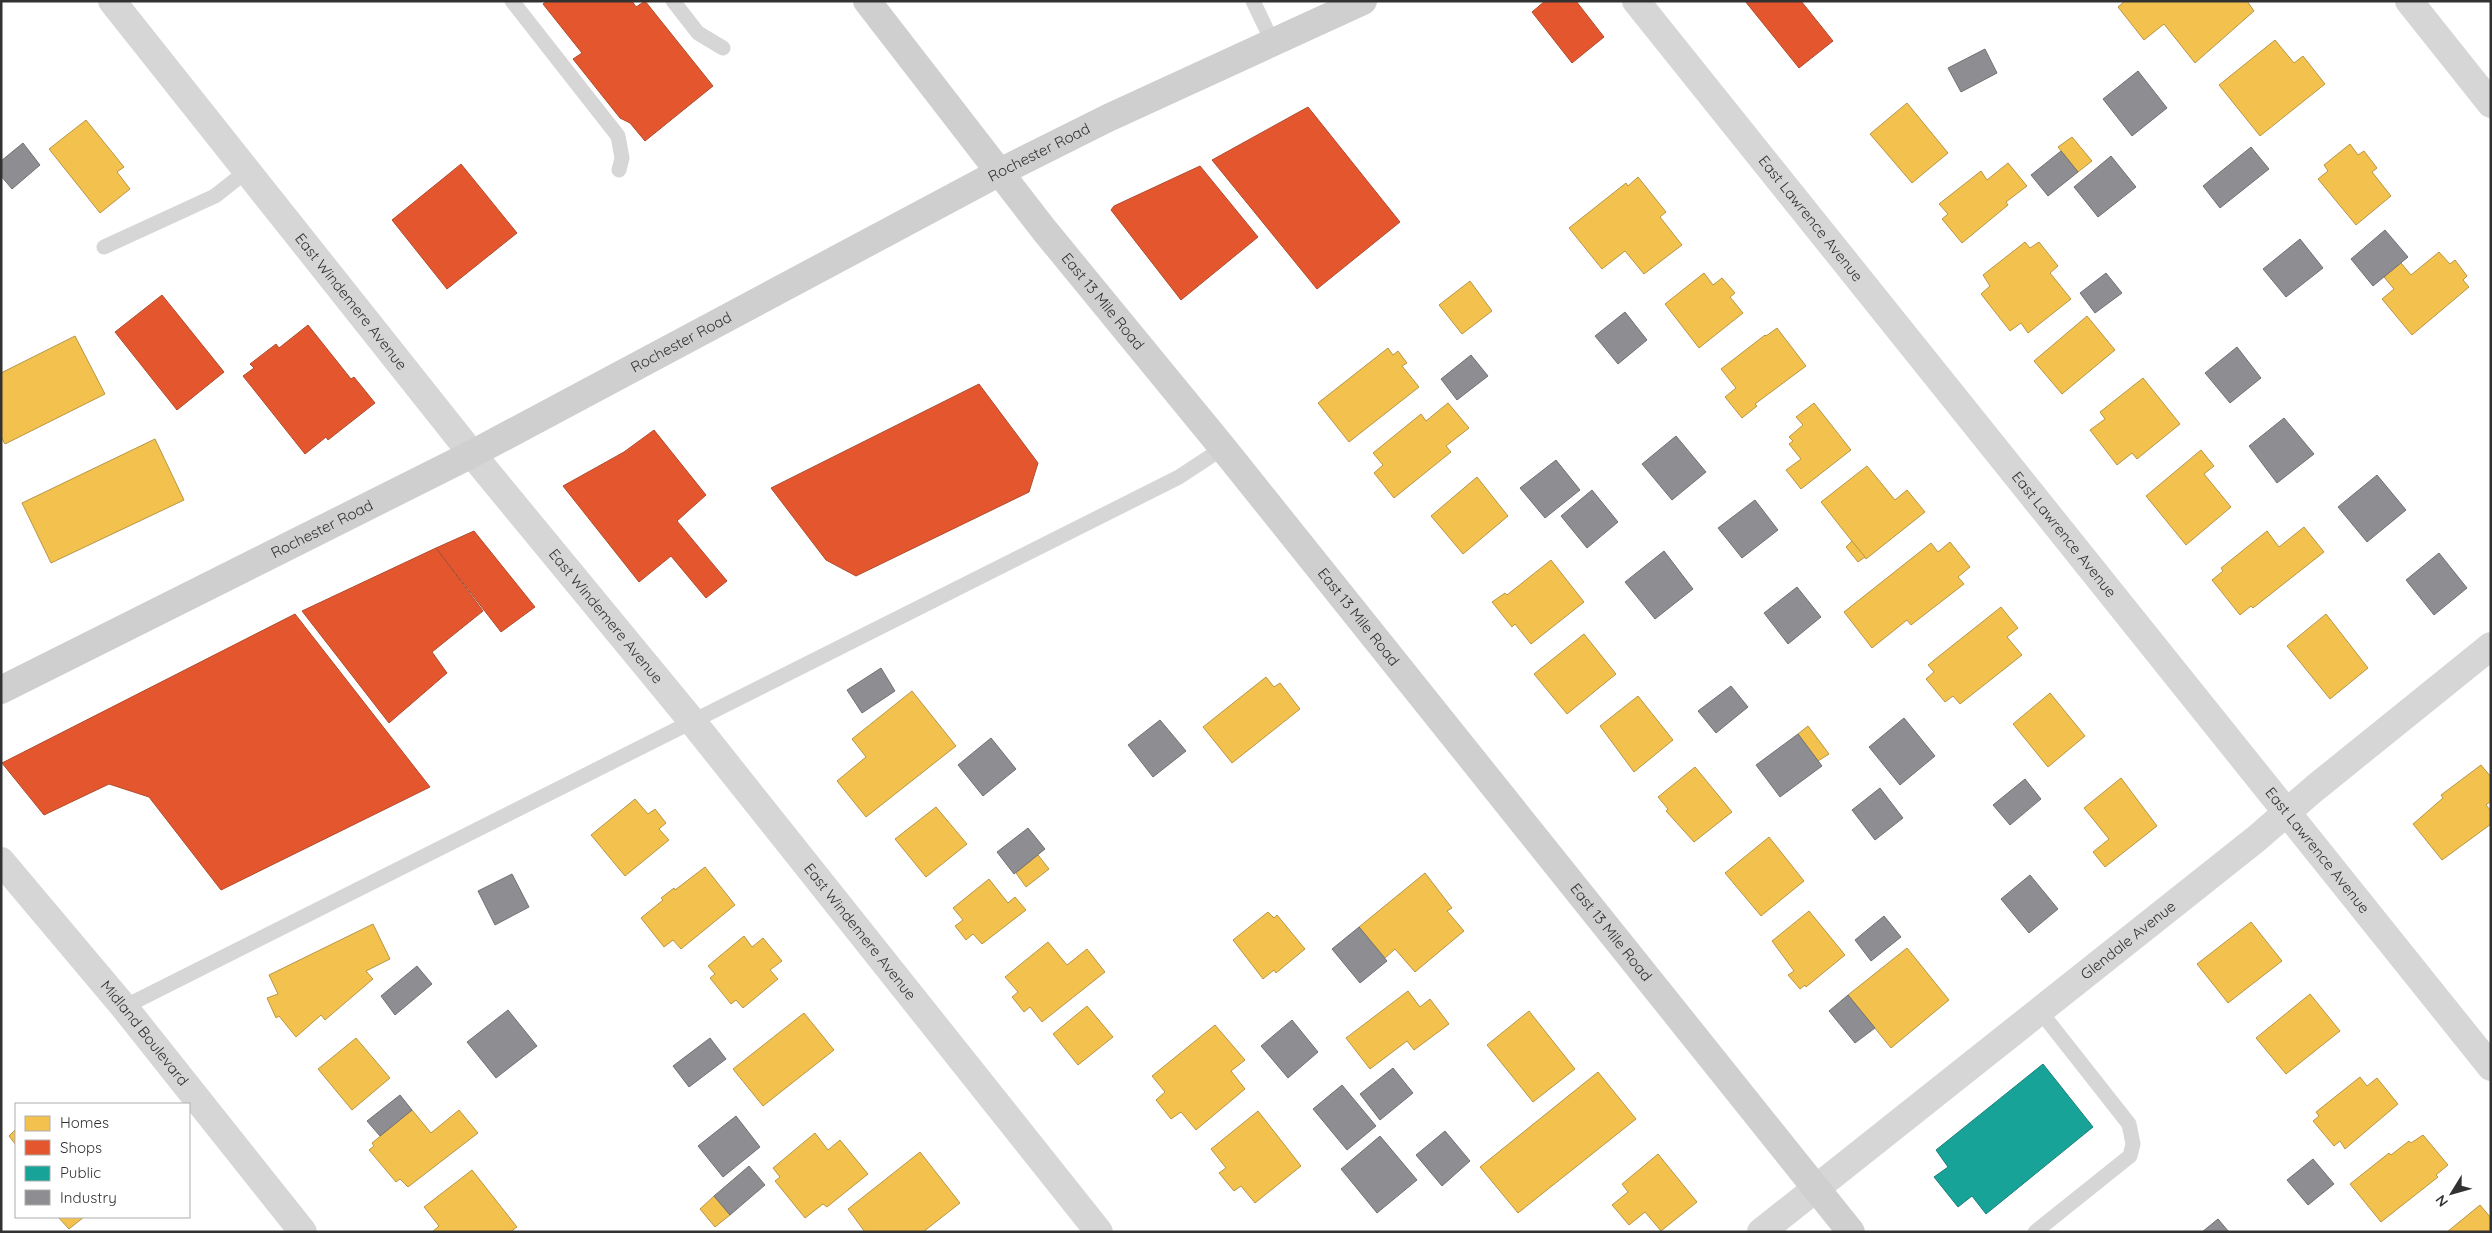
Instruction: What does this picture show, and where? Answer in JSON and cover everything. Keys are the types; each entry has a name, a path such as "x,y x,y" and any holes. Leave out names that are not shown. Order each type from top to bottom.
{"main road":[{"name":"East 13 Mile Road","path":"867,1 1000,172 1851,1232"},
{"name":"Rochester Road","path":"1,690 472,454 1000,172 1108,118 1362,1"}],"street":[{"name":"East Windemere Avenue","path":"112,1 472,454 692,721 1099,1232"},
{"name":"East Lawrence Avenue","path":"1636,1 2491,1068"},
{"path":"2409,1 2491,104"},
{"name":"Glendale Avenue","path":"1761,1232 2286,814 2491,646"},
{"name":"Midland Boulevard","path":"1,861 124,1007 303,1232"}],"lane":[{"path":"512,1 618,136 622,158 619,170"},
{"path":"673,1 698,33 723,48"},
{"path":"1253,1 1273,43"},
{"path":"104,247 215,196 248,170"},
{"path":"124,1007 1179,477 1222,448"},
{"path":"2035,1232 2130,1156 2133,1144 2129,1124 2040,1011"}],"building: Homes":[{"path":"2125,1 2247,1 2254,11 2195,63 2164,24 2144,40 2118,7"},
{"path":"2275,40 2294,63 2303,56 2325,84 2260,136 2219,85"},
{"path":"1907,103 1948,153 1912,183 1870,134"},
{"path":"86,120 124,167 117,172 130,189 100,213 49,149"},
{"path":"2072,137 2092,161 2078,172 2058,147"},
{"path":"2350,144 2358,155 2364,151 2377,168 2372,172 2391,196 2356,225 2318,179 2328,171 2324,165"},
{"path":"2008,163 2027,186 2006,202 2008,205 1962,243 1942,219 1948,214 1939,204 1981,171 1987,180"},
{"path":"1638,177 1666,212 1660,217 1682,245 1644,274 1625,251 1602,269 1569,228 1626,183 1628,186"},
{"path":"2025,242 2030,248 2039,242 2058,266 2050,273 2071,299 2028,333 2021,323 2010,331 1981,294 1990,286 1983,275"},
{"path":"2439,252 2450,264 2455,260 2467,276 2463,280 2469,287 2412,335 2382,299 2394,289 2384,277 2401,263 2411,275"},
{"path":"1704,273 1713,285 1722,278 1735,293 1730,297 1743,313 1699,348 1665,304"},
{"path":"1470,281 1492,311 1462,334 1439,305"},
{"path":"2087,316 2115,350 2062,394 2034,361"},
{"path":"1777,328 1806,366 1755,404 1757,406 1742,418 1725,397 1736,388 1721,369"},
{"path":"75,336 105,394 5,444 1,437 1,373"},
{"path":"1388,348 1393,355 1398,351 1407,363 1402,366 1419,387 1349,442 1318,403"},
{"path":"2143,378 2180,424 2137,459 2132,453 2117,465 2090,430 2105,419 2100,412"},
{"path":"1448,403 1469,428 1446,446 1451,452 1394,498 1374,473 1383,465 1373,453 1421,414 1426,421"},
{"path":"1814,403 1851,450 1801,489 1786,470 1801,459 1789,444 1793,441 1789,437 1803,425 1796,417"},
{"path":"155,439 184,500 51,563 22,503"},
{"path":"2201,450 2214,466 2204,474 2231,507 2186,545 2146,496"},
{"path":"1867,466 1895,500 1907,490 1925,512 1866,559 1821,502"},
{"path":"1477,477 1508,516 1463,554 1431,516"},
{"path":"2304,527 2324,552 2253,608 2251,606 2240,615 2212,580 2223,571 2221,568 2267,531 2279,547"},
{"path":"1852,541 1865,557 1858,562 1846,547"},
{"path":"1950,542 1970,567 1958,577 1964,584 1911,625 1907,620 1872,648 1844,612 1931,543 1938,552"},
{"path":"1551,560 1584,602 1531,644 1515,624 1512,627 1492,602 1505,593 1507,595"},
{"path":"2001,607 2018,628 2007,637 2022,655 1960,704 1953,696 1945,702 1926,679 1934,672 1928,665"},
{"path":"2326,614 2368,668 2330,699 2287,646"},
{"path":"1584,634 1616,674 1567,714 1534,674"},
{"path":"1266,677 1274,687 1280,683 1300,709 1232,763 1203,727"},
{"path":"912,691 956,746 866,817 837,781 866,757 852,739"},
{"path":"2050,693 2085,736 2048,767 2013,724"},
{"path":"1638,696 1673,740 1634,772 1600,726"},
{"path":"1808,726 1829,754 1818,761 1798,734"},
{"path":"2481,765 2491,777 2491,801 2486,805 2491,811 2491,824 2442,860 2413,824 2443,798 2441,795"},
{"path":"1695,767 1732,812 1694,842 1666,811 1668,809 1658,797"},
{"path":"2121,778 2157,826 2105,867 2093,852 2109,839 2084,808"},
{"path":"635,799 648,814 655,809 666,823 659,829 669,840 625,876 591,835"},
{"path":"936,807 967,844 926,877 895,839"},
{"path":"1769,837 1804,881 1761,916 1725,873"},
{"path":"1038,855 1049,869 1026,887 1016,873"},
{"path":"705,867 735,905 681,949 673,940 664,947 641,918 663,900 661,898 674,888 675,890"},
{"path":"1425,873 1452,908 1447,911 1464,931 1415,972 1395,949 1385,958 1359,927"},
{"path":"989,879 1008,903 1015,897 1026,910 982,944 973,934 966,940 955,926 963,920 953,908"},
{"path":"1809,911 1845,955 1806,987 1805,985 1800,989 1788,975 1794,971 1772,941"},
{"path":"1268,912 1274,918 1277,915 1305,949 1276,973 1274,970 1263,979 1233,940"},
{"path":"2251,922 2282,961 2228,1003 2197,964"},
{"path":"373,924 390,959 366,971 373,979 325,1020 321,1015 296,1037 279,1016 276,1018 267,998 278,994 269,975"},
{"path":"744,936 752,947 763,938 782,961 770,970 778,979 743,1008 736,1000 731,1004 710,978 715,974 708,966"},
{"path":"1048,942 1067,965 1087,949 1105,972 1042,1022 1030,1007 1024,1012 1012,997 1018,992 1005,977"},
{"path":"1907,948 1949,1000 1891,1048 1848,995"},
{"path":"1408,991 1420,1007 1430,999 1449,1024 1414,1050 1407,1041 1370,1069 1346,1038"},
{"path":"2310,994 2340,1031 2286,1074 2256,1038"},
{"path":"1087,1006 1113,1037 1078,1065 1053,1034"},
{"path":"1529,1011 1575,1069 1533,1102 1487,1045"},
{"path":"804,1013 834,1050 763,1106 733,1069"},
{"path":"1215,1025 1245,1060 1231,1071 1245,1089 1196,1130 1181,1112 1171,1119 1156,1100 1165,1092 1152,1076"},
{"path":"356,1038 390,1078 352,1110 318,1069"},
{"path":"1598,1072 1636,1119 1518,1213 1480,1167"},
{"path":"2360,1077 2367,1086 2377,1078 2398,1104 2345,1149 2340,1141 2334,1146 2313,1121 2319,1116 2316,1112"},
{"path":"412,1110 431,1133 459,1110 478,1133 408,1187 400,1179 396,1182 369,1150 374,1146 372,1143"},
{"path":"1258,1111 1301,1166 1255,1203 1241,1186 1234,1191 1219,1173 1226,1168 1211,1149"},
{"path":"15,1130 15,1144 9,1136"},
{"path":"815,1133 828,1150 840,1140 868,1174 827,1207 823,1204 805,1218 775,1181 780,1177 773,1168"},
{"path":"2423,1135 2448,1165 2436,1175 2438,1177 2381,1222 2350,1184 2389,1153 2391,1155 2409,1141 2411,1143"},
{"path":"920,1152 960,1203 923,1232 865,1232 848,1209"},
{"path":"1658,1154 1697,1202 1661,1231 1645,1212 1629,1225 1612,1205 1628,1192 1622,1184"},
{"path":"472,1170 517,1227 510,1232 432,1232 439,1226 424,1207"},
{"path":"714,1196 730,1215 715,1227 700,1209"},
{"path":"2480,1205 2491,1218 2491,1232 2447,1232"},
{"path":"59,1218 83,1218 69,1229"}],"building: Shops":[{"path":"547,1 632,1 636,7 645,1 713,86 645,141 630,123 620,118 573,59 582,53 543,4"},
{"path":"1545,1 1576,1 1604,37 1572,63 1532,12"},
{"path":"1745,1 1801,1 1833,41 1799,68"},
{"path":"1308,107 1400,222 1317,289 1212,160"},
{"path":"461,164 517,233 447,289 392,220"},
{"path":"1200,166 1258,237 1181,300 1111,210 1114,206"},
{"path":"162,295 224,372 177,410 115,332"},
{"path":"308,325 351,379 354,377 375,403 328,440 326,437 305,454 243,376 254,368 250,364 276,344 279,348"},
{"path":"979,384 1038,463 1029,492 856,576 826,560 771,488"},
{"path":"654,430 706,495 677,521 727,581 706,598 671,556 639,582 563,486 624,452"},
{"path":"474,531 535,607 501,632 436,548"},
{"path":"436,548 483,611 432,652 447,673 389,723 302,611"},
{"path":"295,614 430,787 221,890 149,797 109,784 44,815 2,763"}],"building: Public":[{"path":"2043,1064 2093,1127 1986,1214 1972,1196 1958,1207 1934,1177 1948,1167 1936,1150"}],"building: Industry":[{"path":"1985,49 1997,73 1961,92 1948,68"},
{"path":"2138,71 2167,108 2132,136 2103,99"},
{"path":"23,143 40,165 12,189 1,176 1,161"},
{"path":"2251,147 2269,169 2220,208 2203,186"},
{"path":"2061,151 2078,172 2048,196 2031,175"},
{"path":"2111,156 2136,187 2098,217 2074,187"},
{"path":"2385,230 2408,257 2373,286 2351,259"},
{"path":"2300,239 2323,268 2286,297 2263,269"},
{"path":"2106,273 2122,293 2095,313 2080,293"},
{"path":"1625,312 1647,340 1618,364 1595,336"},
{"path":"2237,347 2261,378 2230,403 2205,373"},
{"path":"1471,355 1488,376 1457,400 1441,379"},
{"path":"2284,418 2314,454 2277,483 2249,446"},
{"path":"1676,436 1706,472 1672,500 1642,464"},
{"path":"1556,460 1580,490 1545,518 1520,488"},
{"path":"2377,475 2406,510 2367,542 2338,507"},
{"path":"1592,490 1618,522 1587,548 1561,516"},
{"path":"1755,500 1778,530 1742,558 1718,528"},
{"path":"1664,551 1693,589 1655,619 1625,582"},
{"path":"2439,553 2467,588 2434,615 2406,580"},
{"path":"1797,587 1821,617 1788,644 1764,613"},
{"path":"881,668 895,691 862,713 847,690"},
{"path":"1731,686 1748,707 1716,733 1698,711"},
{"path":"1904,718 1935,756 1900,785 1869,747"},
{"path":"1160,720 1186,751 1153,777 1128,745"},
{"path":"1798,734 1822,766 1780,797 1756,765"},
{"path":"991,738 1016,769 983,796 958,765"},
{"path":"2025,779 2041,799 2010,825 1993,805"},
{"path":"1880,788 1903,818 1875,840 1852,810"},
{"path":"1028,828 1045,849 1014,874 997,852"},
{"path":"512,874 529,907 495,925 478,891"},
{"path":"2030,875 2058,909 2029,933 2001,899"},
{"path":"1884,916 1901,937 1871,961 1855,940"},
{"path":"1359,927 1387,961 1360,983 1332,949"},
{"path":"417,966 432,984 395,1015 381,996"},
{"path":"1848,995 1875,1028 1855,1043 1829,1011"},
{"path":"508,1010 537,1046 496,1078 467,1042"},
{"path":"1292,1020 1318,1052 1288,1078 1261,1046"},
{"path":"710,1038 726,1059 689,1087 673,1066"},
{"path":"1393,1068 1413,1093 1380,1120 1360,1094"},
{"path":"1342,1085 1376,1126 1347,1150 1313,1109"},
{"path":"400,1095 412,1110 380,1136 367,1121"},
{"path":"736,1116 760,1147 723,1177 698,1146"},
{"path":"1445,1131 1470,1161 1442,1186 1416,1155"},
{"path":"1380,1136 1417,1180 1377,1213 1341,1169"},
{"path":"2313,1159 2334,1184 2308,1205 2287,1180"},
{"path":"749,1166 765,1185 730,1215 714,1196"},
{"path":"2218,1219 2229,1232 2202,1232"}]}
